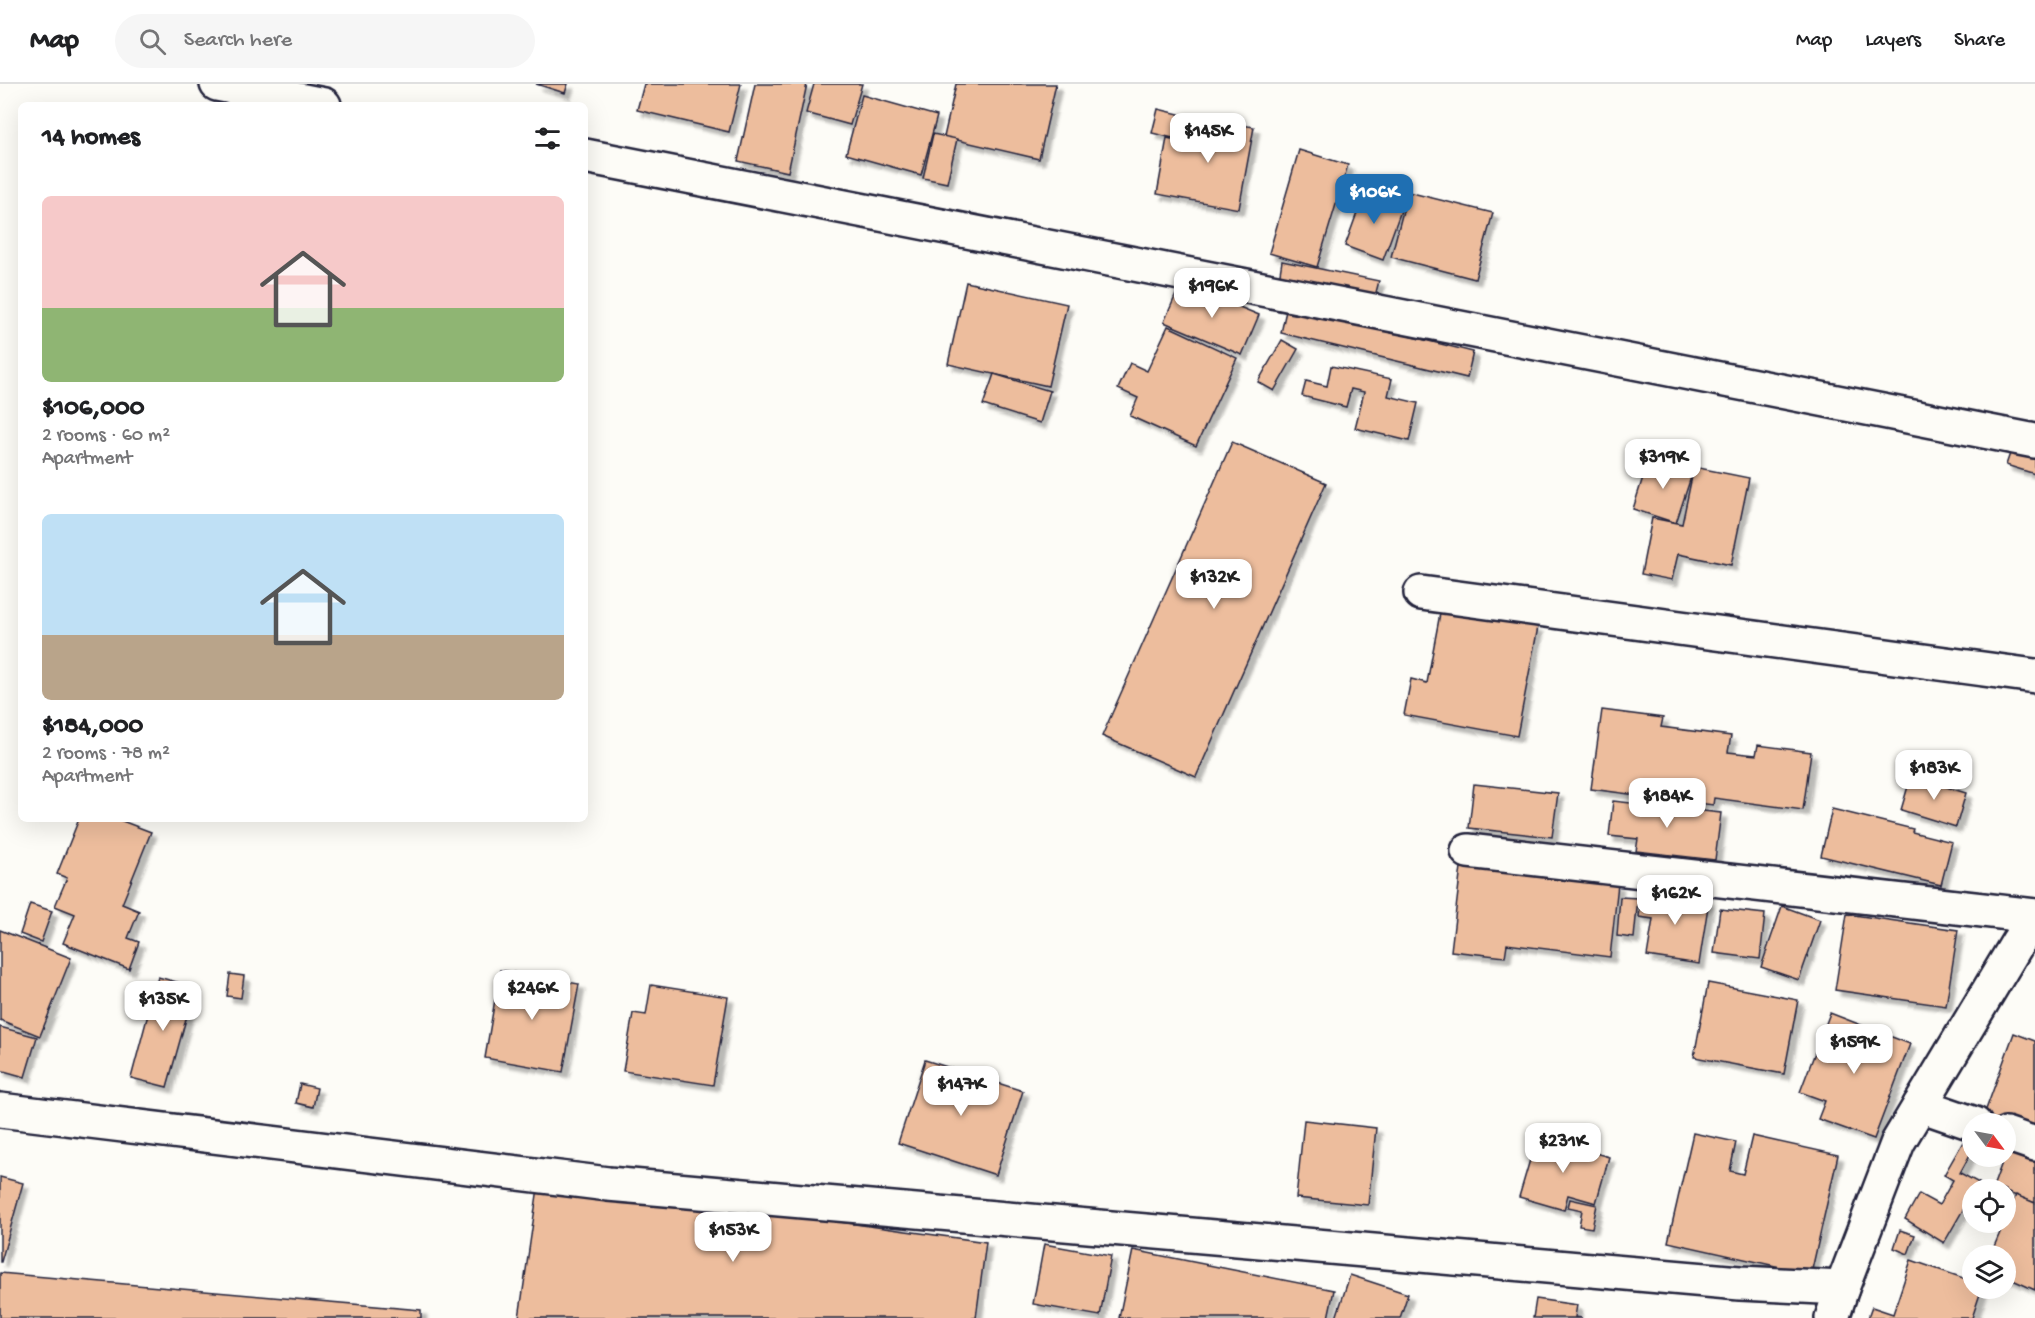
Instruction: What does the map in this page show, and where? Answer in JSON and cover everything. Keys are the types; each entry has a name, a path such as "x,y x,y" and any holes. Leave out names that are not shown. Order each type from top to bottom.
{"street":[{"path":"217,84 309,102"},
{"path":"588,157 2035,441"},
{"path":"1421,593 2035,676"},
{"path":"0,1110 608,1184 1740,1283 1837,1303 1898,1142 2035,916 1468,851"},
{"path":"1920,1105 1962,1120"},
{"path":"2016,1137 2035,1144"}],"building":[{"path":"536,84 568,84 565,93"},
{"path":"644,84 741,84 729,132 637,110"},
{"path":"755,84 807,84 788,172 738,161"},
{"path":"814,84 862,84 850,125 806,113"},
{"path":"956,84 1056,84 1039,159 944,137"},
{"path":"862,95 937,116 921,175 846,154"},
{"path":"1158,109 1179,114 1173,138 1152,133"},
{"path":"1194,117 1254,127 1239,209 1157,194 1167,138 1189,143"},
{"path":"933,134 957,139 947,183 923,178"},
{"path":"1299,150 1348,165 1317,267 1269,253"},
{"path":"1365,191 1403,205 1383,260 1345,246"},
{"path":"1408,192 1493,213 1475,279 1391,257"},
{"path":"1282,261 1379,281 1374,300 1279,280"},
{"path":"966,282 1067,304 1048,386 948,364"},
{"path":"1181,283 1259,315 1242,355 1164,322"},
{"path":"1287,306 1473,352 1467,378 1281,333"},
{"path":"1168,326 1237,358 1196,446 1130,416 1138,398 1118,389 1130,363 1147,371"},
{"path":"1282,340 1298,349 1274,391 1258,382"},
{"path":"1331,366 1392,379 1388,396 1418,403 1409,441 1355,428 1364,392 1351,389 1346,407 1302,396 1306,381 1327,386"},
{"path":"994,374 1050,391 1040,423 983,405"},
{"path":"2015,439 2035,445 2035,474 2006,465"},
{"path":"1232,442 1326,483 1196,777 1102,736"},
{"path":"1649,458 1693,471 1676,523 1633,509"},
{"path":"1694,467 1749,478 1731,565 1678,554 1672,580 1641,574 1652,518 1682,524"},
{"path":"1441,608 1538,627 1517,736 1404,715 1411,679 1427,683"},
{"path":"1602,710 1663,718 1661,727 1731,736 1728,752 1756,755 1758,745 1811,752 1803,810 1714,798 1713,805 1591,789"},
{"path":"1911,776 1966,793 1956,827 1901,810"},
{"path":"1474,784 1558,793 1552,837 1469,828"},
{"path":"1613,801 1721,813 1715,860 1636,851 1638,839 1609,836"},
{"path":"1832,809 1913,829 1912,832 1952,842 1941,885 1821,856"},
{"path":"78,822 125,822 151,832 122,904 139,911 128,938 139,942 129,969 63,943 75,914 55,906 67,878 57,874"},
{"path":"1461,867 1618,884 1610,957 1507,944 1505,957 1451,951"},
{"path":"1642,891 1709,900 1699,964 1647,956 1653,919 1639,917"},
{"path":"1620,897 1638,898 1634,938 1617,936"},
{"path":"30,904 52,911 41,942 20,934"},
{"path":"1782,906 1820,920 1799,980 1761,967"},
{"path":"1720,909 1765,914 1760,959 1714,953"},
{"path":"1847,914 1958,930 1946,1006 1835,990"},
{"path":"0,930 71,958 40,1036 0,1020"},
{"path":"500,970 579,984 563,1072 485,1058"},
{"path":"230,974 244,976 241,998 227,996"},
{"path":"158,977 195,987 167,1087 131,1078"},
{"path":"1708,983 1798,1000 1784,1074 1694,1057"},
{"path":"651,985 728,997 713,1085 623,1071 633,1013 646,1015"},
{"path":"1830,1013 1910,1044 1874,1139 1818,1119 1825,1101 1800,1092"},
{"path":"0,1027 37,1037 25,1077 0,1070"},
{"path":"2014,1033 2035,1041 2035,1133 2016,1126 2016,1113 1985,1113"},
{"path":"925,1060 1023,1091 996,1175 898,1143"},
{"path":"300,1084 317,1088 313,1107 296,1103"},
{"path":"1304,1120 1376,1128 1368,1205 1296,1198"},
{"path":"1693,1133 1736,1142 1730,1171 1743,1174 1752,1136 1838,1155 1811,1274 1668,1242"},
{"path":"1537,1136 1609,1157 1596,1203 1568,1195 1564,1210 1519,1197"},
{"path":"1962,1144 1963,1167 1960,1173 1971,1179 1962,1179 1962,1212 1944,1243 1905,1219 1919,1194 1939,1205 1953,1180 1944,1175"},
{"path":"2016,1153 2035,1160 2035,1203 2016,1196 2016,1179 1996,1179 2000,1167 2016,1167"},
{"path":"0,1177 23,1183 1,1262 0,1262"},
{"path":"539,1181 986,1242 976,1318 519,1318"},
{"path":"2016,1195 2035,1203 2035,1290 2016,1281 2016,1245 1995,1245 2000,1233 2016,1233"},
{"path":"1570,1199 1597,1205 1592,1228 1579,1226 1582,1210 1568,1207"},
{"path":"1900,1230 1915,1235 1908,1254 1894,1248"},
{"path":"1044,1244 1111,1256 1100,1316 1033,1304"},
{"path":"1133,1250 1334,1290 1328,1318 1119,1318"},
{"path":"1911,1260 1962,1278 1962,1299 1978,1299 1972,1318 1868,1318 1872,1307 1893,1314"},
{"path":"0,1273 421,1310 421,1318 0,1318"},
{"path":"1350,1275 1408,1294 1400,1318 1336,1318"},
{"path":"1536,1299 1577,1305 1575,1317 1582,1318 1533,1318"}]}
